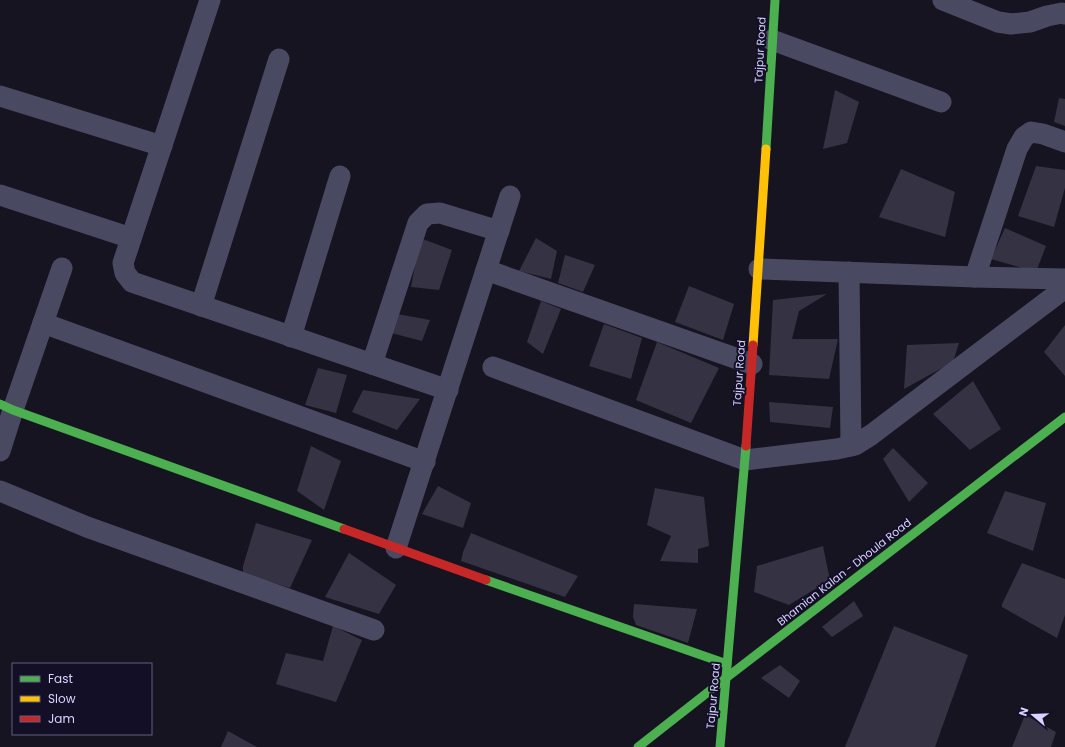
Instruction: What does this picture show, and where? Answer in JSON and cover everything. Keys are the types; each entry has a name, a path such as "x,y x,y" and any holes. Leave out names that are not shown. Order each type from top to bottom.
{"street":[{"path":"210,0 123,263 125,273 132,282 448,390"},
{"name":"Tajpur Road","path":"720,747 752,364 774,0"},
{"path":"956,2 998,22 1011,24 1030,22 1062,13 1065,14"},
{"path":"772,40 941,102"},
{"path":"201,306 279,59"},
{"path":"0,96 162,146"},
{"path":"975,277 1017,149 1024,137 1032,132 1044,134 1065,142"},
{"path":"291,336 340,176"},
{"path":"0,195 131,238"},
{"path":"396,548 510,196"},
{"path":"372,364 418,224 427,214 440,213 499,231"},
{"path":"0,451 6,407 43,323 62,268"},
{"path":"758,269 1065,279"},
{"path":"486,270 752,364"},
{"path":"849,272 851,446"},
{"path":"493,367 745,460 838,449 855,445 872,435 1065,288"},
{"path":"43,323 425,462"},
{"path":"6,407 396,548 727,664"},
{"name":"Bhamian Kalan - Dhoula Road","path":"638,747 1065,417"},
{"path":"0,491 86,527 374,630"}],"building":[{"path":"835,90 859,102 847,143 823,149"},
{"path":"1059,98 1065,99 1065,126 1054,122"},
{"path":"1036,166 1065,170 1065,188 1054,227 1018,216"},
{"path":"901,169 955,192 945,237 879,217"},
{"path":"1005,228 1046,246 1036,272 991,259"},
{"path":"420,238 452,250 439,290 411,287"},
{"path":"536,238 557,251 551,279 519,271"},
{"path":"565,255 595,265 583,292 558,283"},
{"path":"689,286 734,304 723,340 675,322"},
{"path":"827,294 799,311 792,339 838,339 829,379 769,375 773,300"},
{"path":"541,301 561,309 543,354 527,342"},
{"path":"397,314 430,320 422,341 391,333"},
{"path":"604,324 642,338 631,379 589,366"},
{"path":"1065,325 1065,376 1044,352"},
{"path":"657,342 719,368 691,423 636,400"},
{"path":"959,343 953,362 904,389 907,345"},
{"path":"318,368 347,375 336,413 305,405"},
{"path":"973,381 1001,429 970,450 933,414"},
{"path":"363,390 420,399 397,430 352,412"},
{"path":"769,402 833,407 830,428 770,422"},
{"path":"311,446 341,461 324,510 297,491"},
{"path":"893,448 928,483 909,502 883,459"},
{"path":"438,486 471,503 463,528 422,514"},
{"path":"655,488 704,497 709,546 698,549 698,563 660,561 671,536 647,525"},
{"path":"1005,491 1046,503 1033,551 987,533"},
{"path":"256,523 312,540 290,588 243,573 243,566"},
{"path":"471,533 578,576 565,597 461,561"},
{"path":"823,546 830,580 789,605 754,592 757,566"},
{"path":"349,553 396,585 379,614 325,597"},
{"path":"1022,563 1065,579 1065,615 1057,638 1002,607 1002,604"},
{"path":"854,601 863,616 832,637 822,627"},
{"path":"634,604 697,609 688,643 636,625 633,617"},
{"path":"333,626 362,640 336,702 276,684 286,653 323,661"},
{"path":"894,626 968,655 935,747 845,747"},
{"path":"780,665 800,681 789,698 761,678"},
{"path":"1025,715 1056,732 1051,747 1012,747"},
{"path":"228,731 257,747 221,747"}],"traffic: fast":[{"path":"766,149 775,0"},
{"path":"0,404 344,529"},
{"path":"638,747 1065,417"},
{"path":"720,747 746,446"},
{"path":"486,580 727,664"}],"traffic: slow":[{"path":"753,345 766,149"}],"traffic: jam":[{"path":"746,446 753,345"},
{"path":"344,529 486,580"}]}
